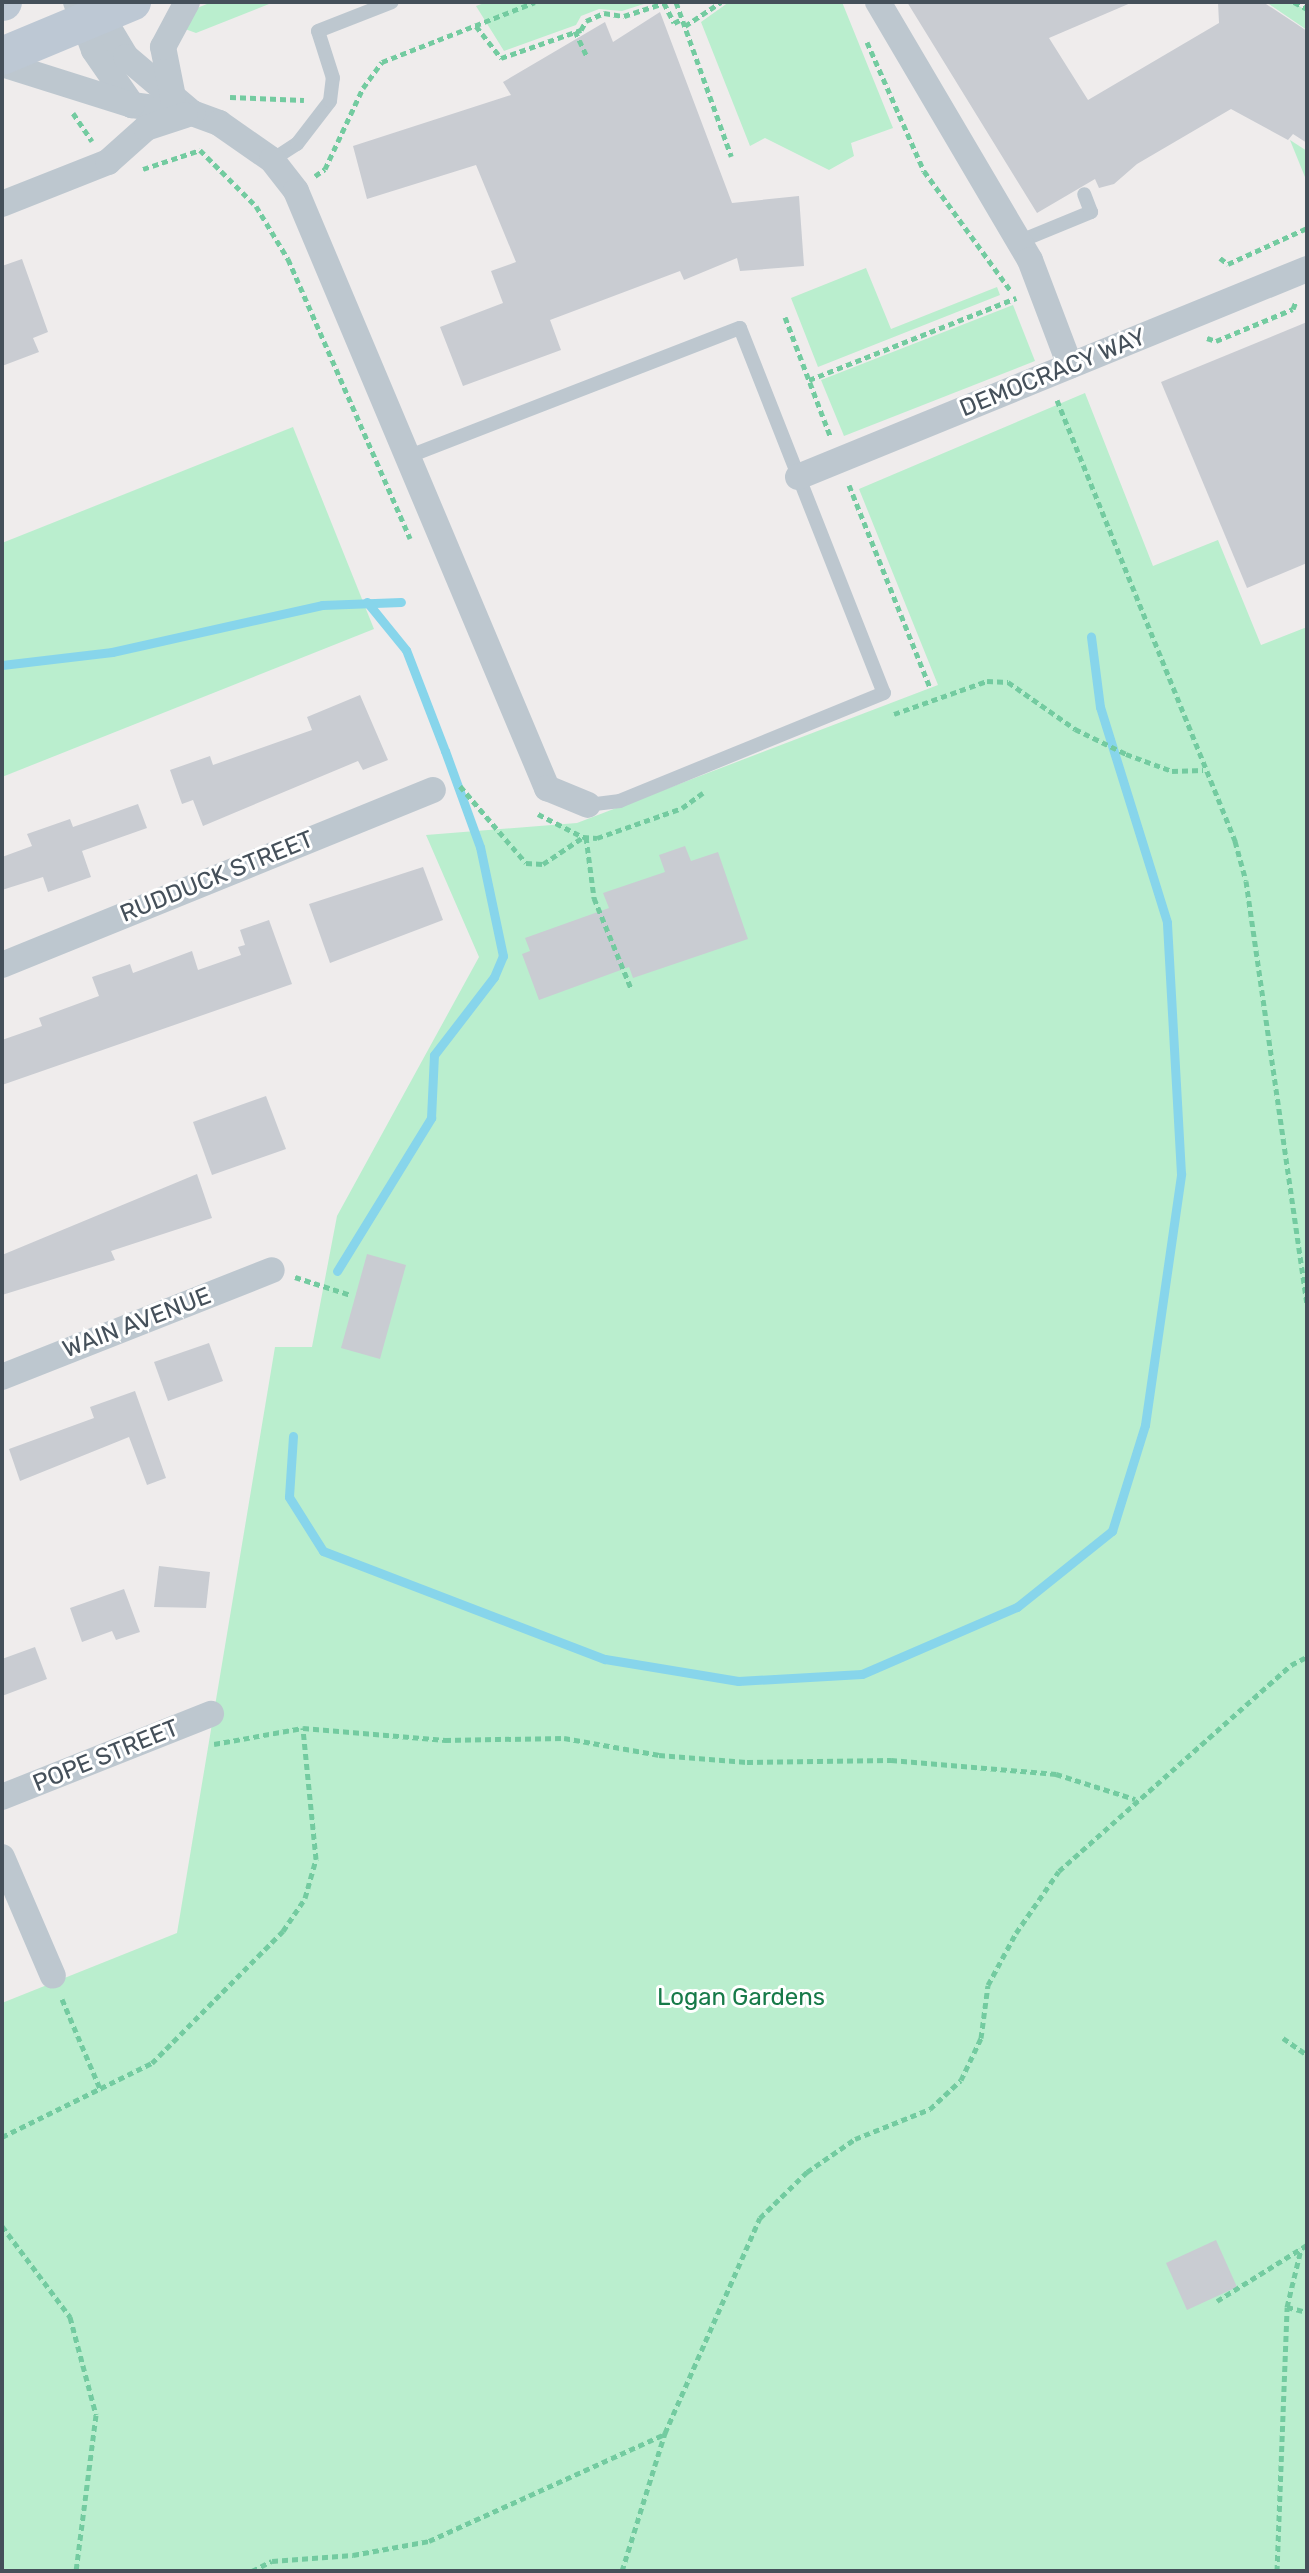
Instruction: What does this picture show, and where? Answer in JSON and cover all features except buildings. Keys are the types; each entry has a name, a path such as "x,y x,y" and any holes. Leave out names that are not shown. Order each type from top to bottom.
{"main road":[{"path":"2,56 97,9"}],"street":[{"path":"182,105 163,47 187,2"},
{"path":"878,2 1018,242 1059,370"},
{"path":"97,9 126,57 182,105 245,137 272,160 296,191 547,788 588,805"},
{"path":"97,9 132,105"},
{"path":"2,64 54,77 132,105 182,105"},
{"path":"2,204 108,162 146,128 182,105"},
{"name":"DEMOCRACY WAY","path":"798,477 1307,269"},
{"name":"RUDDUCK STREET","path":"2,965 446,787"},
{"name":"WAIN AVENUE","path":"2,1377 272,1270"},
{"name":"POPE STREET","path":"2,1797 200,1718"},
{"path":"2,1857 53,1976"}],"lane":[{"path":"272,160 297,144 330,101 333,78 318,31 392,2"},
{"path":"1018,242 1091,212 1084,194"},
{"path":"407,457 740,328 884,693 620,801 588,805"}],"path":[{"path":"296,191 325,169 371,73 382,62 535,2"},
{"path":"676,2 731,156"},
{"path":"476,26 501,58 575,31 604,13 624,16 664,3 674,23 683,23 721,2"},
{"path":"1294,2 1307,9"},
{"path":"862,30 924,171 1016,298 1021,310"},
{"path":"575,31 587,57"},
{"path":"54,77 50,93 66,104 108,162 124,175 200,150 256,206 288,259 372,460 416,550"},
{"path":"219,97 330,101 353,114"},
{"path":"1220,258 1228,264 1307,228"},
{"path":"809,380 1016,298"},
{"path":"785,317 930,688"},
{"path":"1059,370 1203,770 1235,841 1246,881 1307,1306"},
{"path":"886,717 987,681 1008,682 1075,729 1126,754 1172,771 1203,770"},
{"path":"446,787 481,805 526,863 543,864 584,837 632,829 682,808 713,789"},
{"path":"535,809 542,819 584,837"},
{"path":"584,837 594,898 631,988"},
{"path":"322,1286 351,1295"},
{"path":"622,2571 665,2433 760,2218 807,2172 855,2139 930,2109 961,2080 981,2038 988,1985 1016,1933 1059,1871 1136,1799 1307,1657"},
{"path":"200,1718 199,1747 303,1728 445,1740 564,1738 659,1755 747,1762 906,1761 1056,1774 1136,1799"},
{"path":"2,2137 101,2091 152,2063 195,2024 283,1931 305,1898 316,1859 303,1728"},
{"path":"53,1976 101,2091"},
{"path":"1283,2038 1307,2055"},
{"path":"2,2226 70,2317 96,2415 76,2571"},
{"path":"1217,2301 1304,2247"},
{"path":"1277,2571 1287,2307 1304,2247"},
{"path":"1287,2307 1307,2312"},
{"path":"252,2571 272,2561 353,2555 429,2541 665,2433"}],"green space":[{"path":"212,2 274,2 196,33 185,29 197,8"},
{"path":"487,2 650,2 622,11 599,9 581,16 576,25 504,51 476,6"},
{"path":"729,2 842,2 893,128 851,143 854,156 829,170 765,138 750,146 701,22"},
{"path":"1266,2 1293,2 1307,11 1307,30"},
{"path":"1290,140 1307,151 1307,182"},
{"path":"866,268 891,329 997,287 1000,295 818,367 791,298"},
{"path":"1013,305 1035,361 844,436 821,380"},
{"name":"Logan Gardens","path":"1085,393 1153,566 1218,540 1261,645 1307,627 1307,2571 2,2571 2,2003 177,1933 275,1347 312,1347 337,1216 479,957 426,835 577,823 938,685 859,489"},
{"path":"293,427 374,629 2,777 2,543"}],"waterway":[{"path":"337,1271 431,1118 434,1055 494,977 503,956 480,847 445,751 406,650 367,602"},
{"path":"2,665 112,652 322,605 401,602"},
{"path":"293,1436 289,1497 323,1551 605,1659 738,1681 862,1674 1017,1607 1112,1531 1145,1425 1181,1174 1167,922 1100,707 1091,637"}]}
